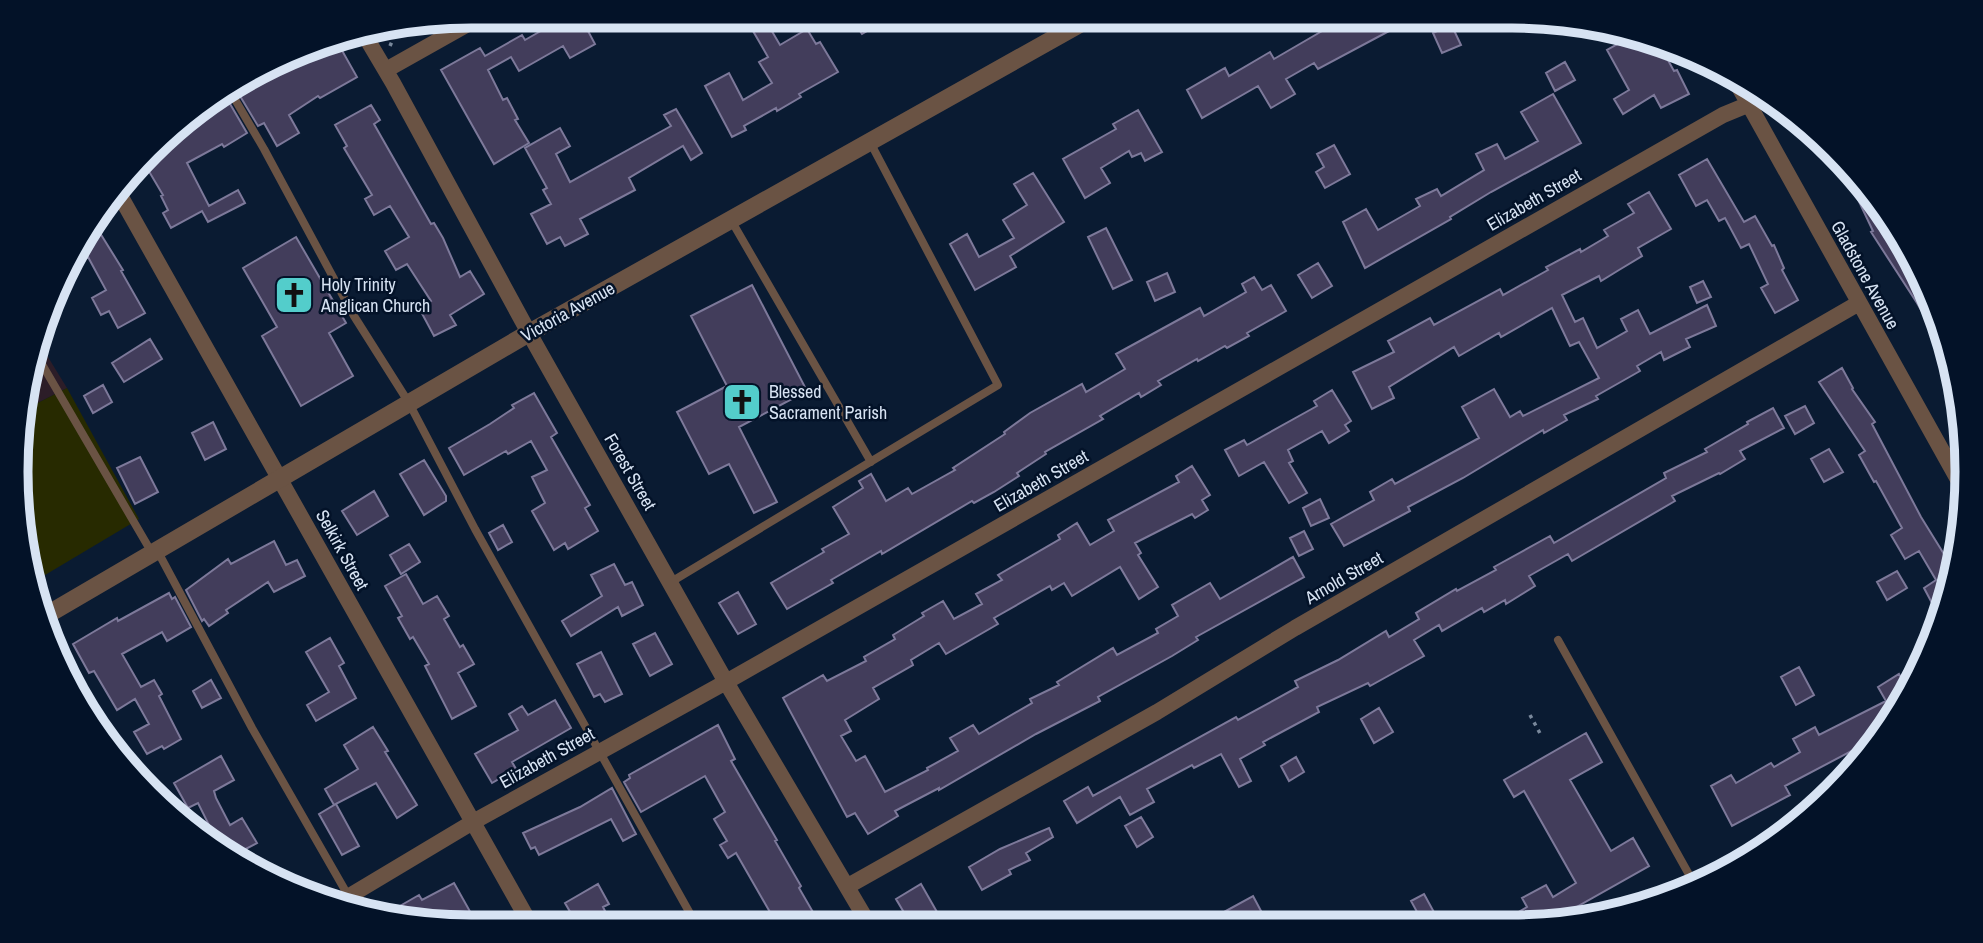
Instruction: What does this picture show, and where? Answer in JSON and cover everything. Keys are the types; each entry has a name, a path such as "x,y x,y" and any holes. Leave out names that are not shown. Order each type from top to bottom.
{"street":[{"path":"386,70 460,28"},
{"name":"Victoria Avenue","path":"52,613 529,333 1073,28"},
{"name":"Forest Street","path":"367,41 726,682 864,915"},
{"name":"Gladstone Avenue","path":"1743,94 1955,474"},
{"name":"Elizabeth Street","path":"354,899 473,822 726,682 1723,115 1756,101"},
{"name":"Selkirk Street","path":"122,199 525,915"},
{"name":"Arnold Street","path":"848,886 1157,712 1295,628 1859,303"}],"lane":[{"path":"234,97 354,316 409,403 475,529 691,915"},
{"path":"671,582 998,385 870,142"},
{"path":"731,220 871,462"},
{"path":"42,363 154,552 342,895"},
{"path":"1558,640 1690,877"}],"path":[{"path":"389,47 395,35"},
{"path":"1530,715 1542,737"}],"shaded area":[{"path":"45,352 67,388 34,405"}],"green space":[{"path":"67,388 139,519 41,577 29,501 29,442 34,405"}],"building":[{"path":"546,28 586,28 595,44 570,58 563,46 519,71 511,57 488,70 503,100 507,98 518,119 515,120 529,143 494,164 441,70 480,48 485,56 522,35 525,40"},
{"path":"751,28 770,28 780,45 807,29 816,44 820,42 838,72 799,94 801,97 777,111 776,108 744,126 746,130 732,137 705,86 729,73 743,100 772,83 759,62 768,57"},
{"path":"858,28 872,28 862,34"},
{"path":"1327,28 1391,30 1318,69 1314,63 1286,79 1295,94 1271,108 1258,86 1202,118 1187,90 1225,68 1229,76 1270,52 1274,59"},
{"path":"1443,28 1453,28 1461,45 1442,53 1433,33"},
{"path":"1621,42 1666,56 1674,71 1677,70 1689,94 1661,108 1654,95 1623,114 1614,99 1629,90 1607,50"},
{"path":"341,48 357,77 320,98 318,96 289,115 299,133 277,146 264,123 258,126 239,94 275,74"},
{"path":"1565,62 1575,80 1555,91 1546,73"},
{"path":"1553,94 1581,143 1491,192 1450,217 1451,219 1365,268 1343,222 1366,209 1378,230 1420,206 1416,199 1437,189 1441,196 1484,170 1476,154 1497,144 1505,159 1538,141 1521,112"},
{"path":"228,101 247,133 224,147 222,144 187,163 209,206 238,190 245,203 208,222 202,211 171,228 163,213 168,210 161,196 163,195 148,169 179,138"},
{"path":"371,105 380,120 374,124 431,224 434,223 443,238 460,277 470,271 484,294 450,315 456,325 434,336 419,308 431,301 407,264 396,270 385,251 409,237 390,206 374,215 365,199 372,195 344,148 347,146 335,125"},
{"path":"676,109 702,153 691,160 683,146 629,178 635,190 580,219 588,234 565,246 560,237 547,244 531,214 551,204 543,190 547,188 525,148 560,128 570,146 556,154 570,182 671,126 664,115"},
{"path":"1138,110 1162,152 1145,161 1141,153 1132,157 1129,151 1101,168 1110,183 1085,198 1063,159 1116,129 1113,124"},
{"path":"1334,145 1350,174 1325,188 1316,172 1324,167 1317,154"},
{"path":"1707,159 1744,222 1755,216 1772,246 1774,245 1784,268 1782,270 1798,300 1775,313 1761,288 1768,284 1749,244 1741,248 1725,218 1719,221 1707,200 1696,206 1679,175"},
{"path":"1033,173 1064,222 1010,256 1016,267 975,290 950,244 967,234 979,257 1014,238 1003,220 1027,205 1014,184"},
{"path":"1853,190 1896,250 1929,324 1871,232 1873,231"},
{"path":"1649,192 1671,229 1638,248 1642,256 1601,281 1599,276 1562,295 1575,322 1583,318 1597,348 1627,331 1621,319 1638,310 1650,334 1707,305 1716,326 1686,339 1690,347 1664,360 1661,352 1637,366 1640,371 1596,396 1598,399 1564,415 1567,420 1544,433 1543,430 1408,507 1410,511 1344,546 1331,524 1374,500 1370,492 1392,479 1395,484 1479,438 1462,407 1494,389 1510,417 1520,411 1523,416 1599,378 1579,342 1570,346 1552,308 1501,337 1499,333 1459,356 1454,347 1389,387 1394,398 1372,409 1353,372 1394,352 1388,341 1430,318 1434,325 1500,289 1503,295 1548,270 1546,267 1580,249 1581,252 1608,236 1604,230 1634,213 1628,204"},
{"path":"1106,228 1132,280 1113,289 1088,237"},
{"path":"100,233 123,270 121,271 145,313 118,328 109,311 101,315 92,298 106,290 88,257 81,261"},
{"name":"Holy Trinity Anglican Church","path":"296,237 346,323 329,333 353,376 301,406 262,336 277,327 243,268"},
{"path":"1318,263 1332,286 1312,298 1298,275"},
{"path":"1167,273 1175,292 1155,301 1147,282"},
{"path":"1254,277 1262,290 1271,285 1286,311 1247,333 1249,336 1198,361 1197,359 1158,381 1161,385 1141,397 1139,393 1100,416 1103,419 1045,452 1046,454 1017,473 1019,476 994,492 974,503 972,501 882,554 881,551 787,609 771,583 849,534 833,507 863,488 859,481 871,474 886,501 908,488 912,494 955,470 953,468 1005,434 1004,432 1030,413 1082,384 1086,392 1125,369 1116,354 1200,308 1204,316 1246,292 1242,284"},
{"path":"1703,281 1711,297 1697,303 1690,287"},
{"name":"Blessed Sacrament Parish","path":"752,285 807,391 739,427 777,502 754,513 729,464 709,474 677,412 727,386 691,316"},
{"path":"150,339 162,359 124,382 112,363"},
{"path":"1842,368 1852,389 1875,422 1872,424 1921,517 1946,558 1934,605 1924,588 1936,580 1919,551 1905,559 1891,535 1902,528 1859,455 1865,451 1819,382"},
{"path":"103,385 112,402 93,413 84,396"},
{"path":"1332,390 1351,421 1345,425 1349,431 1329,443 1322,431 1288,450 1293,461 1289,463 1307,493 1289,503 1264,462 1239,476 1225,450 1244,440 1247,445 1317,406 1314,401"},
{"path":"534,393 557,433 551,437 590,505 585,508 598,531 568,549 565,543 554,550 532,511 545,503 532,477 547,470 531,441 508,454 506,451 464,475 449,448 490,424 514,408 512,405"},
{"path":"1805,406 1814,423 1795,434 1785,416"},
{"path":"1773,408 1784,428 1740,451 1745,459 1672,496 1675,501 1572,561 1568,554 1529,576 1535,586 1506,604 1505,600 1484,612 1482,608 1442,631 1439,625 1414,640 1424,656 1370,686 1368,683 1317,707 1319,712 1263,742 1265,745 1240,759 1251,781 1239,787 1221,754 1194,768 1192,765 1147,789 1154,802 1130,815 1120,797 1077,823 1064,801 1088,787 1093,796 1236,717 1238,720 1298,687 1295,681 1338,660 1386,631 1389,637 1419,619 1416,613 1456,589 1457,591 1496,570 1494,567 1550,536 1554,543 1666,478 1664,473 1707,452 1705,449"},
{"path":"213,422 226,449 205,460 192,433"},
{"path":"1829,449 1843,472 1824,482 1811,459"},
{"path":"140,457 158,492 135,504 117,468"},
{"path":"424,460 446,496 446,501 424,515 400,474"},
{"path":"1192,466 1210,495 1202,500 1208,510 1195,518 1192,514 1135,543 1141,553 1138,555 1158,587 1139,599 1120,567 1072,596 1064,583 1052,590 1050,586 994,618 998,624 946,654 939,643 911,660 913,665 873,688 879,699 845,720 851,731 841,736 856,761 865,756 885,792 958,751 950,738 973,725 979,734 1032,703 1030,699 1059,685 1057,682 1113,648 1117,655 1158,633 1156,629 1178,616 1172,605 1210,583 1220,599 1293,557 1304,577 1196,637 1198,640 1172,656 1098,697 1100,701 939,790 895,811 898,816 868,834 855,813 847,817 783,698 823,675 827,681 866,661 864,657 895,639 893,635 943,601 954,619 982,604 976,594 1002,580 998,575 1060,539 1058,535 1077,523 1090,545 1114,531 1108,520 1179,482 1176,476"},
{"path":"374,491 388,516 357,535 342,511"},
{"path":"1320,499 1329,518 1311,526 1303,508"},
{"path":"503,525 512,542 498,550 489,533"},
{"path":"1304,531 1313,549 1299,556 1290,538"},
{"path":"274,541 286,565 297,560 305,576 274,592 268,582 226,610 228,613 209,626 204,619 202,621 186,590 228,559 231,564"},
{"path":"409,544 420,562 401,574 390,555"},
{"path":"614,564 625,585 632,582 643,605 622,616 618,607 571,636 562,621 602,596 591,575"},
{"path":"1897,571 1907,588 1887,600 1877,582"},
{"path":"406,574 423,604 437,596 449,616 444,619 460,647 463,645 474,664 458,673 476,706 452,719 425,666 429,664 398,618 402,616 385,586"},
{"path":"738,592 756,624 738,634 719,603"},
{"path":"169,593 172,599 175,597 191,627 167,641 162,632 122,654 141,687 154,680 162,694 159,696 181,739 164,749 162,746 147,754 134,732 149,724 135,699 117,710 94,671 89,673 73,644 117,618 118,621"},
{"path":"655,633 672,664 650,676 633,644"},
{"path":"330,638 344,663 339,666 356,698 316,721 307,705 329,692 306,652"},
{"path":"601,652 622,694 605,702 600,694 594,697 577,664"},
{"path":"1799,667 1814,695 1796,705 1781,677"},
{"path":"1899,674 1903,680 1858,748 1785,786 1790,795 1732,826 1711,786 1731,775 1736,783 1771,763 1774,767 1800,752 1793,739 1815,727 1819,735 1886,701 1878,687"},
{"path":"211,680 221,698 202,708 193,691"},
{"path":"555,700 571,728 512,762 516,769 492,783 475,754 518,730 509,714 522,706 528,715"},
{"path":"1379,708 1393,732 1374,743 1361,719"},
{"path":"718,725 735,759 731,761 777,840 775,841 815,915 772,915 736,853 728,858 720,845 727,841 714,819 725,812 705,776 641,812 624,782 630,778 629,775"},
{"path":"373,727 417,805 397,818 376,783 334,805 325,789 358,769 344,745"},
{"path":"1586,733 1602,762 1570,780 1611,851 1633,838 1649,866 1569,911 1513,915 1527,907 1522,898 1546,885 1553,897 1576,883 1524,791 1514,797 1504,780"},
{"path":"221,756 234,780 214,791 216,798 230,825 242,818 257,843 242,851 225,840 211,829 198,803 188,808 174,783"},
{"path":"1296,757 1304,772 1289,781 1281,766"},
{"path":"612,788 636,834 623,841 611,819 539,855 535,847 531,849 523,833 580,807"},
{"path":"336,804 359,846 342,855 319,814"},
{"path":"1141,817 1153,837 1137,847 1125,826"},
{"path":"1049,828 1053,837 1026,853 1030,860 1009,870 1011,874 982,890 969,867 1000,849"},
{"path":"454,883 472,915 396,908 419,895 422,900"},
{"path":"598,884 609,904 603,907 607,915 572,915 565,903"},
{"path":"921,884 939,915 905,915 896,899"},
{"path":"1424,894 1435,914 1419,915 1411,901"},
{"path":"1253,896 1263,915 1226,915 1224,912"}],"place":[{"name":"Holy Trinity Anglican Church","path":"294,295"},
{"name":"Blessed Sacrament Parish","path":"742,402"}]}
